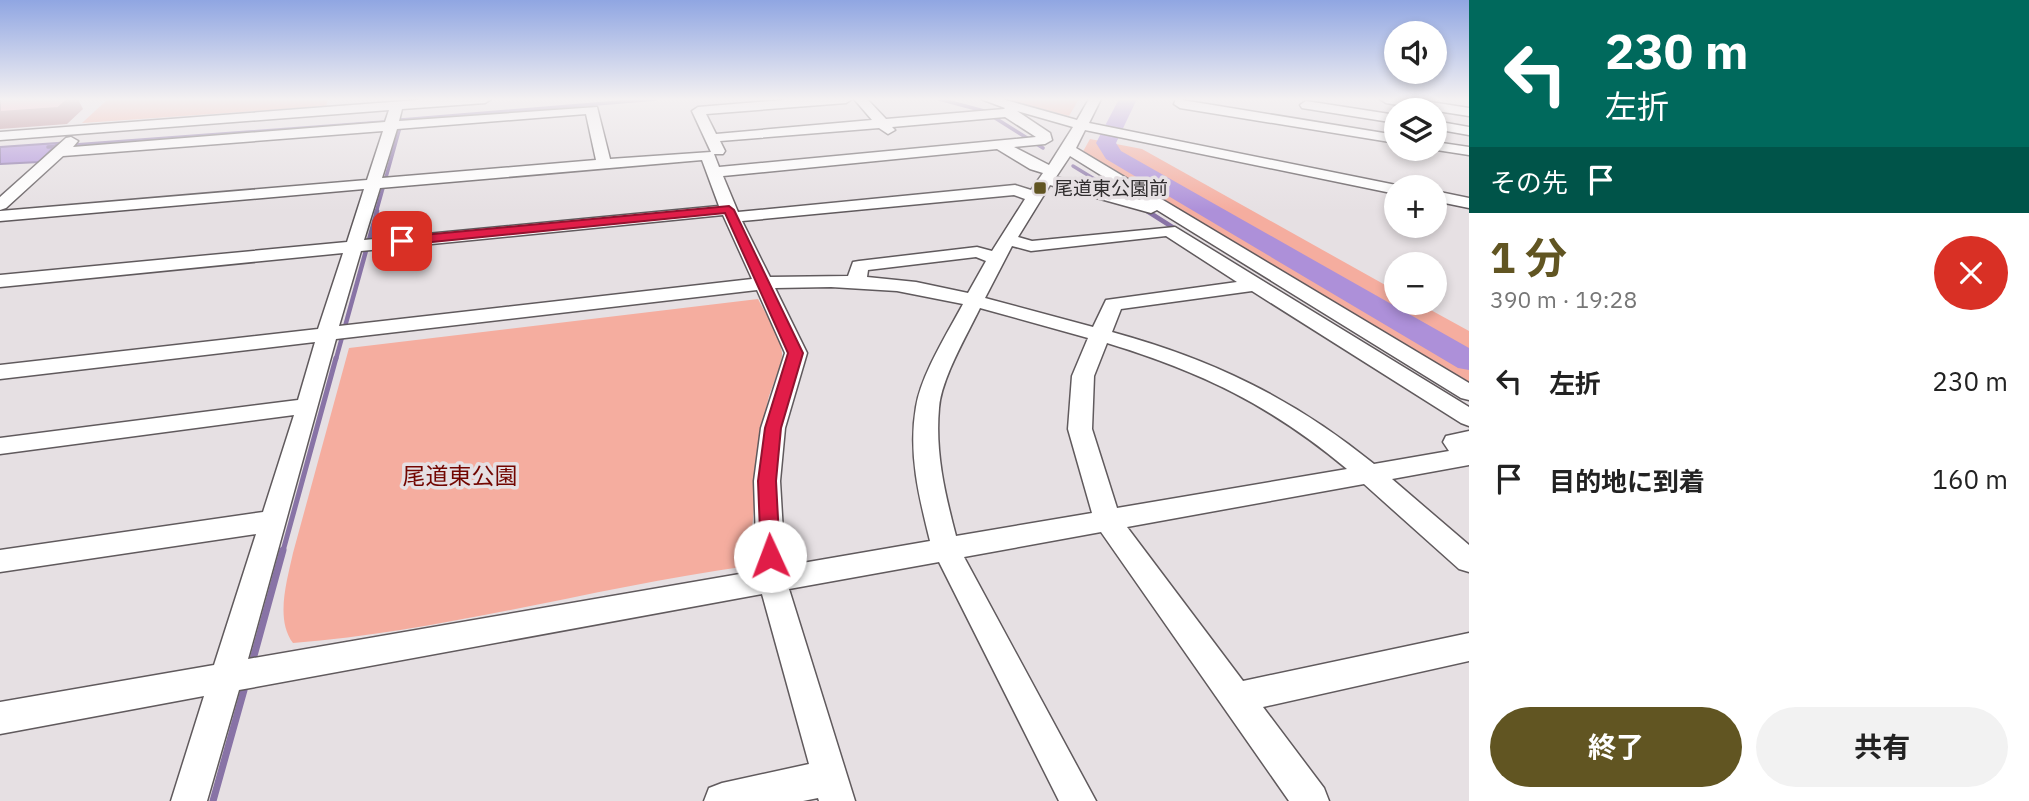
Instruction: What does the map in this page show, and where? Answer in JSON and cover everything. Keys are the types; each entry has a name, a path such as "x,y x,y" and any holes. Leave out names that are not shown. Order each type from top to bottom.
{"street":[{"path":"0,205 76,136"},
{"path":"64,147 200,136"},
{"path":"189,801 242,675 274,520 308,406 339,332 382,183 393,136"},
{"path":"598,136 604,163"},
{"path":"722,801 834,789 772,580 767,481 773,428 796,353 731,213 712,138 732,136"},
{"path":"894,136 910,153"},
{"path":"720,171 1045,140 1045,136"},
{"path":"1078,801 946,549 927,476 927,406 945,357 1002,248 1044,182 1079,136"},
{"path":"1135,136 1384,187"},
{"path":"999,144 1035,166 1044,182"},
{"path":"1447,148 1469,151"},
{"path":"1068,149 1469,393"},
{"path":"0,216 706,155 720,171"},
{"path":"0,281 364,245 1014,190 1044,182 1172,212"},
{"path":"1447,198 1469,203"},
{"path":"857,281 859,266 1002,248 1169,232 1469,418"},
{"path":"0,372 765,283 812,279 900,285 1102,335 1177,359 1241,387 1287,413 1369,475 1469,561"},
{"path":"1255,285 1113,304 1083,376 1080,429 1107,520 1311,801"},
{"path":"0,446 308,406"},
{"path":"0,718 1369,475 1469,450"},
{"path":"0,561 274,520"},
{"path":"1234,698 1469,647"}],"green space":[{"path":"1090,139 1142,149 1384,284 1384,315 1440,315 1469,331 1469,386 1081,155"},
{"name":"尾道東公園","path":"758,299 776,332 782,353 763,421 748,566 407,629 293,643 285,623 286,587 349,348"}],"shaded area":[{"path":"58,143 39,162 0,164 0,147"}],"waterway":[{"path":"48,147 191,136"},
{"path":"376,213 397,136"},
{"path":"1024,136 1043,148"},
{"path":"1109,136 1106,143 1113,155 1469,361"},
{"path":"1073,166 1124,197"},
{"path":"1107,187 1112,186"},
{"path":"336,359 377,211"},
{"path":"1150,213 1147,211 1177,230"},
{"path":"283,551 336,358"},
{"path":"252,663 283,550"},
{"path":"213,801 246,683"}],"place":[{"name":"尾道東公園前","path":"1040,188"}],"route":[{"path":"402,241 729,210 796,353 773,428 767,481 770,556"}]}
